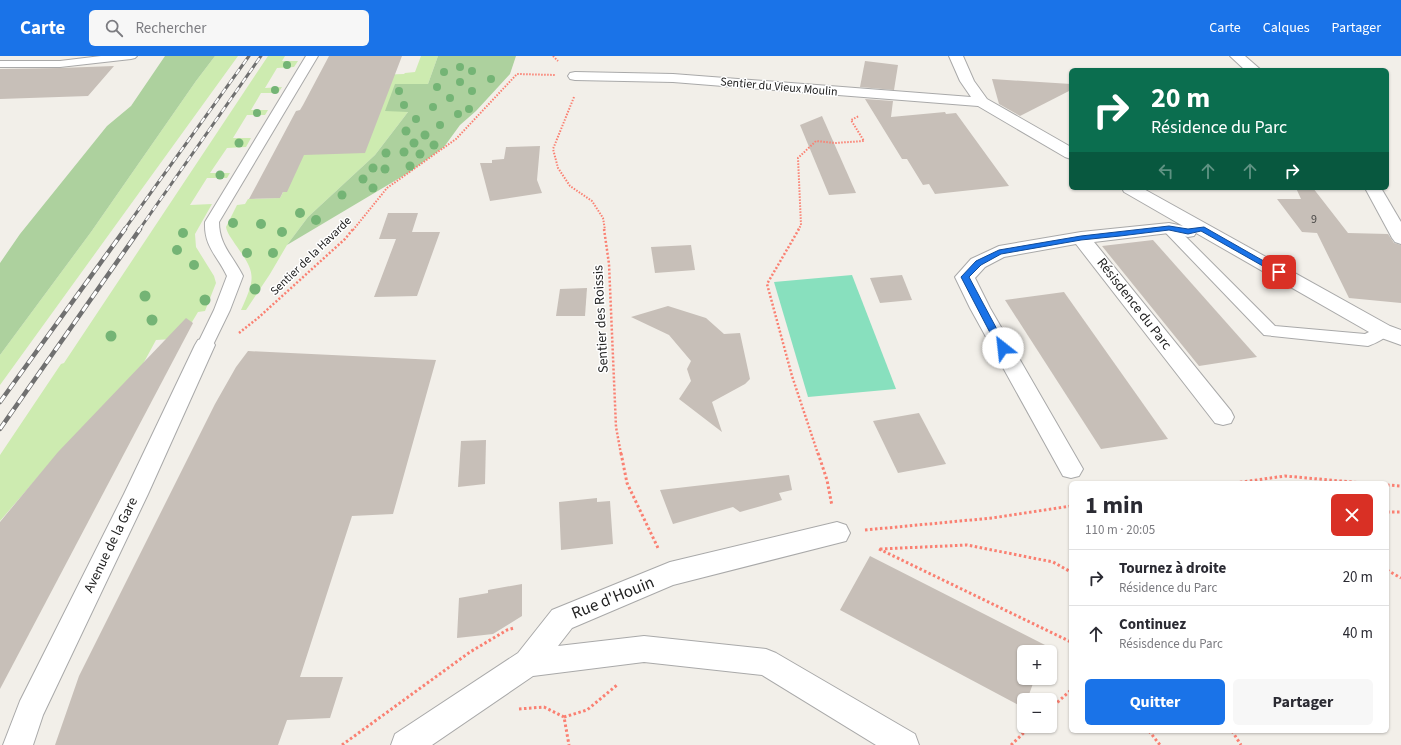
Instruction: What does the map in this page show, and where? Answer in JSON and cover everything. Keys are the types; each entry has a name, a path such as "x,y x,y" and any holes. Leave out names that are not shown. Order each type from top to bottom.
{"street":[{"path":"956,56 967,81 982,102 1069,153"},
{"path":"1237,56 1252,68"},
{"name":"Sentier du Vieux Moulin","path":"575,76 673,78 855,94 982,102"},
{"path":"1133,190 1186,229 1383,331 1401,338"},
{"path":"1374,190 1401,238"},
{"name":"Résisdence du Parc","path":"1081,238 1186,229"},
{"path":"1071,469 980,308 965,277 978,263 999,252 1081,238"},
{"name":"Résisdence du Parc","path":"1081,238 1223,417"},
{"name":"Avenue de la Gare","path":"18,745 30,711 136,494 205,345"},
{"name":"Rue d'Houin","path":"411,743 528,663 562,619 670,574 837,533"},
{"path":"528,663 644,648 766,662 904,745"}],"lane":[{"path":"0,64 60,64 131,56"},
{"path":"205,345 222,310 235,276 227,260 216,246 212,234 212,222 312,56"},
{"path":"1186,229 1270,331 1368,340 1383,331"}],"path":[{"name":"Sentier de la Havarde","path":"205,345 243,331 258,318 345,239 388,188 456,139 517,74 575,76"},
{"name":"Sentier des Roissis","path":"575,76 574,97 553,149 558,168 570,186 592,201 603,218 609,264 616,427 627,483 670,574"},
{"path":"827,480 792,376 767,284 801,225 798,158 816,142 835,143 864,140 851,120 865,113"},
{"path":"1249,481 1284,476 1340,481"},
{"path":"1389,485 1401,486"},
{"path":"837,533 992,518 1069,506"},
{"path":"1389,512 1401,512"},
{"path":"1069,571 1053,562 967,545 879,549 1069,641"},
{"path":"1389,571 1401,578"},
{"path":"514,709 544,707 564,717 587,710 627,675 644,648"},
{"path":"342,745 470,652"},
{"path":"1057,703 1069,692"},
{"path":"564,717 569,745"},
{"path":"1011,745 1024,733"},
{"path":"1151,733 1160,745"},
{"path":"1233,733 1241,745"}],"green space":[{"path":"165,56 215,56 91,232 0,355 0,263 20,234 107,126 131,106"},
{"path":"215,56 238,56 0,385 0,355 91,232"},
{"path":"268,56 285,56 282,61 298,61 294,67 277,68 265,88 282,87 278,93 261,93 251,110 268,110 265,115 247,115 233,138 251,138 246,147 227,148 210,173 230,173 227,178 207,178 190,205 212,204 195,234 196,247 214,276 216,283 205,311 198,312 189,327 172,339 156,340 143,364 44,470 0,521 0,455 61,364 64,363"},
{"path":"421,56 438,56 428,84 375,155 308,217 287,245 246,310 241,310 249,290 252,276 247,262 227,231 226,227 237,205 245,204 248,199 280,198 344,76 404,74 415,72"},
{"path":"438,56 516,56 510,74 476,111 460,125 444,147 408,173 287,245 308,217 375,155 408,112 385,111 395,84 428,84"},
{"path":"852,275 896,389 808,397 774,282"}],"building":[{"path":"329,56 402,56 365,153 304,155 287,192 283,192 280,198 249,199 296,111 300,110 303,105"},
{"path":"865,61 898,65 894,90 860,87"},
{"path":"114,66 88,96 0,99 0,69"},
{"path":"992,79 1069,84 1069,91 1020,116 999,104"},
{"path":"865,99 893,101 891,117 945,112 946,114 956,113 1009,186 935,194 929,184 923,185 907,159 902,159"},
{"path":"822,116 856,193 829,195 800,125"},
{"path":"540,146 537,180 542,193 490,201 480,163 492,163 492,160 504,159 506,147"},
{"path":"1297,190 1315,190 1348,233 1388,234 1394,243 1401,245 1401,303 1349,298 1317,233 1302,232 1277,199 1301,199"},
{"path":"388,213 418,213 412,232 440,232 417,296 374,297 396,239 379,239"},
{"path":"1153,240 1257,357 1199,366 1102,246"},
{"path":"691,245 695,270 655,273 651,247"},
{"path":"902,275 912,300 880,303 870,278"},
{"path":"587,288 585,316 556,316 560,289"},
{"path":"1064,292 1168,439 1101,449 1005,300"},
{"path":"668,306 706,318 724,334 740,333 750,379 745,384 712,402 722,432 679,399 691,381 687,369 691,361 669,335 631,317"},
{"path":"186,318 193,323 0,689 0,522 58,452"},
{"path":"248,351 436,360 393,514 352,516 300,677 343,677 330,718 287,720 278,745 55,745 79,676 215,404 236,367"},
{"path":"919,413 946,464 898,473 873,421"},
{"path":"486,440 485,484 458,487 461,441"},
{"path":"789,475 792,490 779,493 782,500 740,512 733,507 673,524 660,490"},
{"path":"597,498 597,502 610,501 613,544 561,550 559,502"},
{"path":"870,556 1045,645 1017,645 1017,685 1032,685 1030,693 1017,693 1017,704 840,610"},
{"path":"522,584 522,616 493,634 457,638 459,598 488,593 488,590"}],"railway":[{"path":"124,230 249,56"},
{"path":"139,230 261,56"},
{"path":"0,402 125,229"},
{"path":"0,429 140,229"}],"route":[{"path":"1003,348 980,308 965,277 978,263 999,252 1120,233 1169,228 1188,232 1202,228 1279,272"}]}
